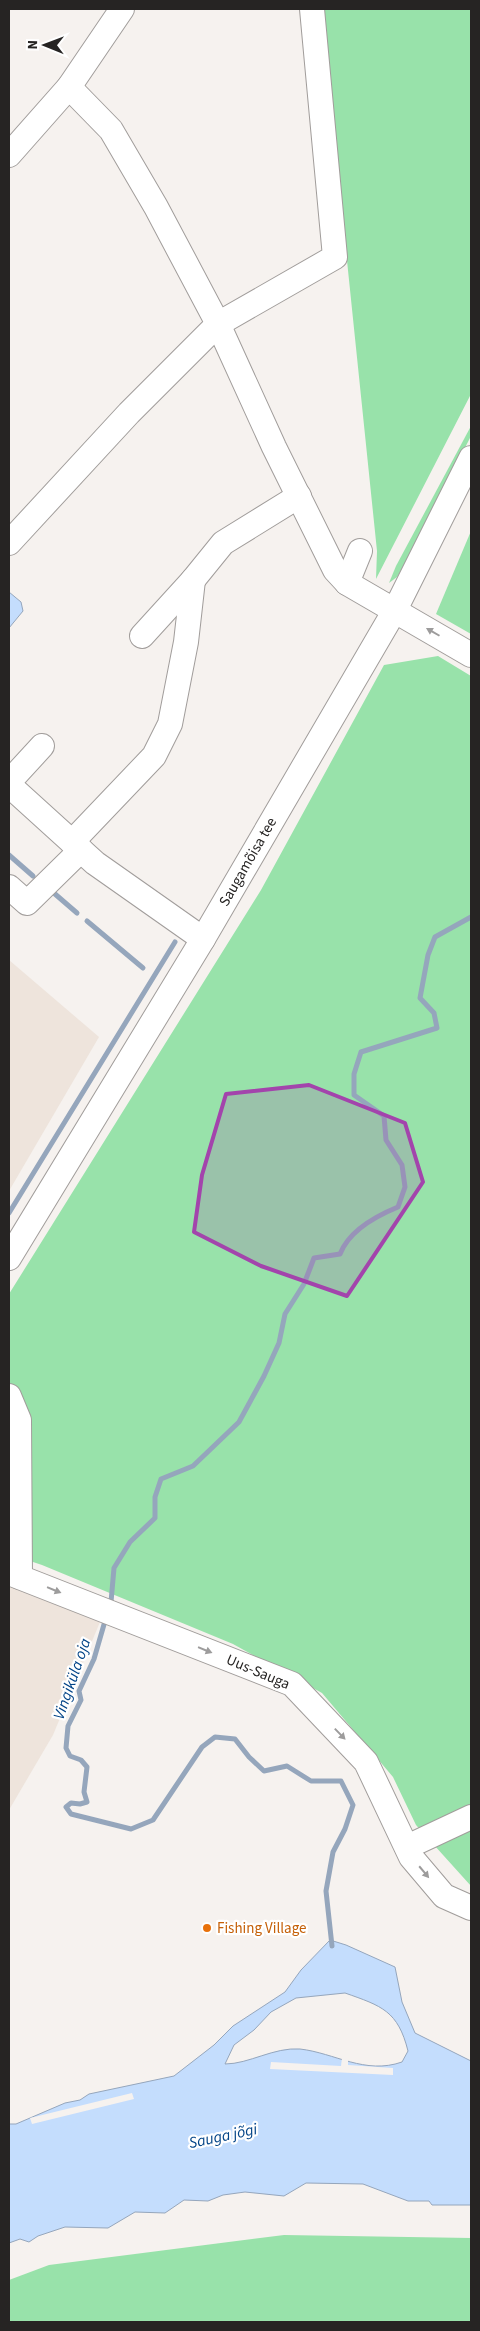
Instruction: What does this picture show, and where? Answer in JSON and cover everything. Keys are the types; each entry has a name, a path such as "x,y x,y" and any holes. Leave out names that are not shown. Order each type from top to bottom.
{"street":[{"path":"9,155 69,87 122,9"},
{"path":"9,543 128,413 218,324 334,257 312,9"},
{"path":"69,87 112,130 156,207 218,324 335,570 347,583 471,655"},
{"name":"Saugamõisa tee","path":"9,1258 203,939 395,610 471,458"},
{"path":"417,566 450,534 471,492"},
{"path":"142,636 193,580 223,543 299,496"},
{"path":"347,583 360,551"},
{"path":"9,887 26,903 154,756 170,724 186,642 193,580"},
{"path":"42,746 9,784 95,863 203,939"},
{"path":"9,1396 20,1420 14,1575"},
{"name":"Uus-Sauga","path":"14,1575 292,1684 366,1762 411,1857 444,1896 471,1908"},
{"path":"407,1847 471,1817"}],"highlighted area":[{"path":"309,1085 405,1123 423,1182 347,1296 261,1266 194,1232 202,1175 226,1094"}],"shaded area":[{"path":"9,960 99,1037 9,1191"},
{"path":"9,1586 100,1622 53,1735 9,1810"}],"green space":[{"path":"321,9 471,9 471,394 376,579 377,551"},
{"path":"471,426 471,436 405,564 397,577 389,583 396,566"},
{"path":"471,531 471,634 436,614"},
{"path":"438,656 471,676 471,1886 416,1825 393,1777 322,1693 233,1644 42,1565 9,1554 9,1294 261,890 384,665"},
{"path":"284,2235 471,2238 471,2322 9,2322 9,2280 49,2265"}],"water":[{"path":"9,592 21,602 23,611 9,628"},
{"name":"Sauga jõgi","path":"330,1940 346,1945 395,1967 402,2002 415,2033 471,2061 471,2205 432,2205 429,2201 408,2201 363,2184 306,2183 284,2196 245,2192 223,2195 208,2201 184,2200 165,2213 135,2212 108,2228 65,2227 38,2236 29,2242 20,2239 9,2243 9,2124 16,2124 65,2103 80,2100 89,2094 174,2076 214,2045 233,2026 285,1992 301,1970","holes":["345,1993 379,2007 393,2018 399,2027 408,2051 402,2062 388,2065 363,2065 313,2051 290,2049 225,2064 234,2045 254,2030 271,2012 296,1998"]}],"pier":[{"path":"342,2058 348,2060 348,2065 393,2068 393,2075 270,2069 271,2062 341,2066"},
{"path":"132,2093 134,2099 32,2124 30,2118"}],"waterway":[{"path":"9,855 33,876"},
{"path":"55,894 77,913"},
{"path":"111,1602 114,1568 130,1542 155,1518 155,1497 161,1479 193,1466 239,1422 264,1376 279,1343 285,1314 304,1284 314,1258 340,1254 350,1238 364,1225 398,1207 405,1187 402,1165 386,1140 384,1116 354,1095 354,1074 361,1052 437,1028 434,1013 420,998 428,955 435,937 471,917"},
{"path":"87,921 143,968"},
{"path":"9,1213 175,942"},
{"name":"Vingiküla oja","path":"105,1621 94,1659 79,1691 81,1700 68,1726 66,1748 70,1756 81,1760 87,1767 84,1792 87,1802 80,1804 71,1803 66,1807 71,1814 131,1829 153,1820 202,1747 215,1737 235,1739 249,1757 264,1771 287,1766 311,1781 341,1781 353,1805 345,1829 333,1852 326,1891 332,1946"}],"place":[{"name":"Fishing Village","path":"207,1928"}]}
